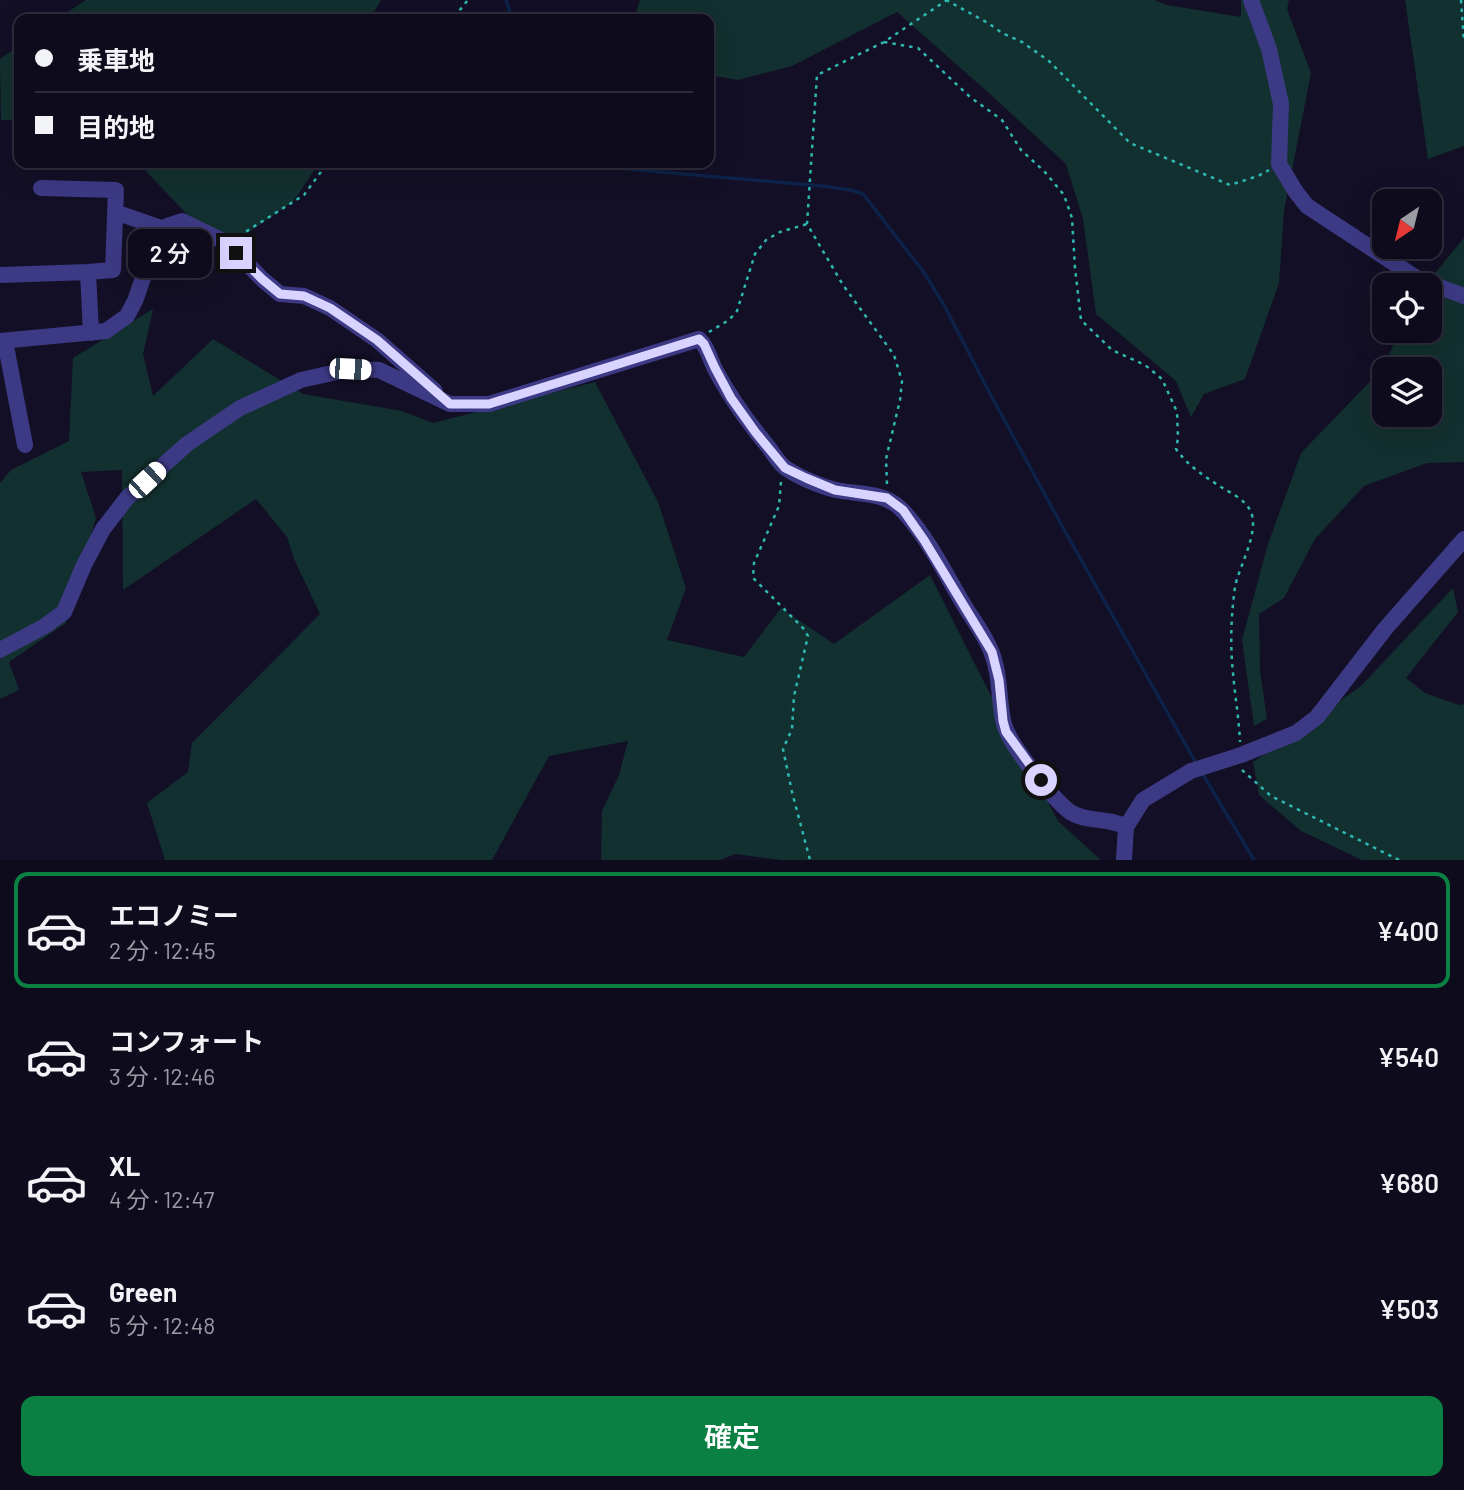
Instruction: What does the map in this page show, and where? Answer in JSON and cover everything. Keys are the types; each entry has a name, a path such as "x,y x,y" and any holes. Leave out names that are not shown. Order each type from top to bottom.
{"street":[{"path":"1251,0 1269,49 1281,104 1279,164 1296,192 1307,206 1418,279 1464,296"},
{"path":"0,275 113,270 116,190 41,188"},
{"path":"115,212 164,229"},
{"path":"26,445 2,341 106,331 127,316 157,239 167,226 182,221 228,243 280,294 304,296 330,308 377,340 450,404"},
{"path":"88,272 91,334"},
{"path":"0,650 46,626 64,612 103,529 127,498 187,444 240,408 301,380 350,369 379,370 450,404 489,404 699,339 731,398 785,468 835,490 887,498 903,510 992,652 1006,732 1027,762 1056,799 1072,813 1090,819 1118,822 1126,827"},
{"path":"1124,860 1126,827 1143,800 1191,771 1296,733 1317,717 1385,629 1464,540"}],"path":[{"path":"454,14 468,0"},
{"path":"887,498 886,459 902,381 894,355 844,285 807,224 817,75 884,42 947,0 1049,61 1130,143 1230,186 1258,176 1279,164"},
{"path":"1461,0 1464,41"},
{"path":"884,42 918,48 970,97 1002,120 1021,150 1054,181 1064,195 1072,218 1080,320 1112,350 1144,365 1161,379 1177,412 1176,449 1185,461 1240,499 1250,510 1254,520 1252,534 1236,586 1231,634 1239,718 1235,757 1271,796 1399,860"},
{"path":"228,243 304,195 323,168"},
{"path":"699,339 729,320 737,311 755,254 766,240 780,232 807,224"},
{"path":"785,468 779,506 754,562 753,578 808,636 794,696 792,729 783,749 810,860"}],"green space":[{"path":"86,0 381,0 373,14 65,14"},
{"path":"640,0 1155,0 1167,5 1241,17 1241,0 1289,0 1287,9 1311,73 1284,211 1279,283 1245,379 1204,394 1191,417 1176,381 1096,314 1083,219 1066,164 897,12 792,66 738,80 714,76 714,14 636,14"},
{"path":"1405,0 1464,0 1464,146 1428,159"},
{"path":"14,49 14,120 1,120 0,59"},
{"path":"143,168 316,168 293,202 240,238 206,234"},
{"path":"1464,238 1464,462 1427,463 1364,486 1315,539 1284,598 1259,614 1260,670 1267,719 1254,726 1242,640 1268,544 1301,453 1372,379 1372,427 1442,427 1442,357 1388,357 1394,343 1442,343 1442,273 1435,273"},
{"path":"153,309 143,354 153,396 213,339 303,394 402,411 433,423 595,382 658,502 686,588 667,640 744,657 781,608 834,644 930,575 1058,821 1101,860 781,860 735,854 720,860 601,860 602,811 619,775 628,741 549,756 492,860 165,860 147,803 188,772 192,743 320,614 294,559 287,537 256,499 123,590 122,470 81,472 96,518 66,623 9,662 19,690 0,699 0,483 11,470 69,441 73,358"},
{"path":"1453,588 1458,612 1406,678 1425,693 1459,705 1464,704 1464,860 1362,860 1301,831 1259,795 1253,762 1361,686"}],"waterway":[{"path":"506,0 510,14"},
{"path":"620,168 822,186 863,194 923,271 944,305 1062,526 1196,763"},
{"path":"1202,773 1254,860"}],"route":[{"path":"236,253 280,294 304,296 330,308 377,340 450,404 489,404 699,339 731,398 785,468 835,490 887,498 903,510 992,652 1006,732 1041,780"}]}
